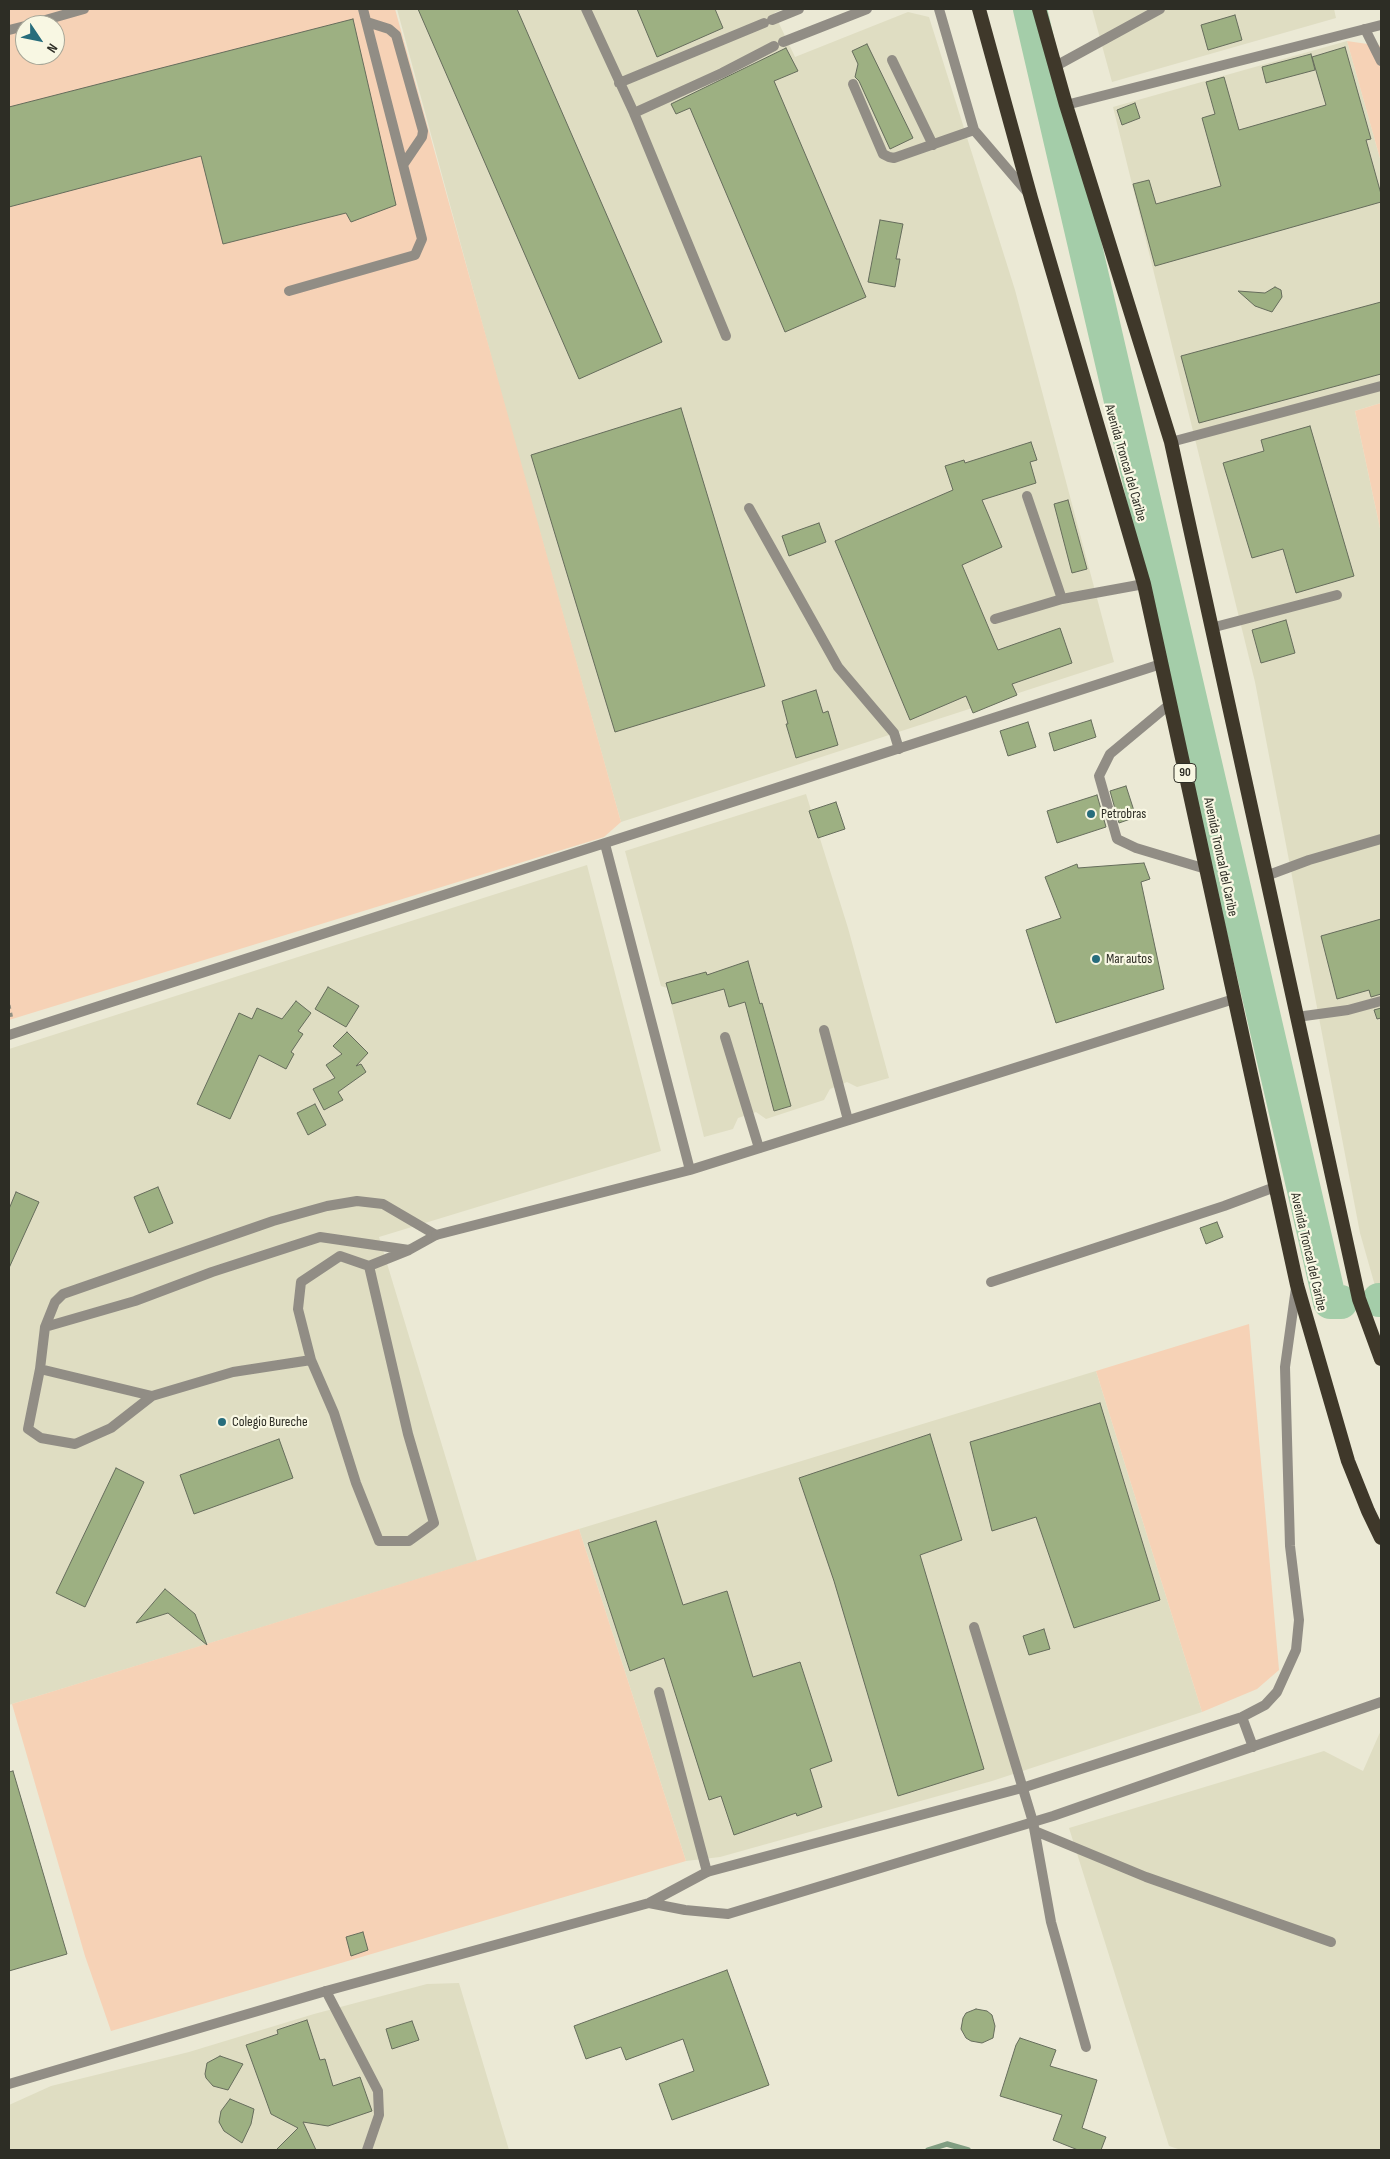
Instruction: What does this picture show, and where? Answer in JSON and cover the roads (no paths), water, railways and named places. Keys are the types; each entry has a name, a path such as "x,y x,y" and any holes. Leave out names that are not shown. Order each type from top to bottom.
{"highway":[{"name":"Avenida Troncal del Caribe","path":"979,9 1031,198 1144,584 1297,1285 1348,1461 1381,1538"},
{"path":"1039,9 1054,66 1171,442 1359,1299 1381,1359"}],"street":[{"path":"62,15 84,9"},
{"path":"289,291 414,255 422,239 363,9"},
{"path":"586,9 634,113 726,336"},
{"path":"619,83 799,9"},
{"path":"634,113 722,73 779,44 867,9"},
{"path":"940,9 974,130 1031,198"},
{"path":"1054,66 1160,9"},
{"path":"367,22 389,29 396,35 423,131 422,137 403,165"},
{"path":"1066,105 1381,25"},
{"path":"1365,29 1381,61"},
{"path":"892,60 934,145"},
{"path":"852,84 883,154 894,158 974,130"},
{"path":"1171,442 1381,386"},
{"path":"1026,496 1062,599"},
{"path":"749,508 838,667 894,733 899,749"},
{"path":"995,619 1062,599 1144,584"},
{"path":"1212,628 1337,595"},
{"path":"9,1035 1161,664"},
{"path":"1170,704 1110,754 1099,776 1117,839 1136,848 1206,869"},
{"path":"1266,876 1309,860 1381,839"},
{"path":"605,844 690,1170"},
{"path":"369,1266 408,1434 434,1523 409,1541 379,1541 356,1483 334,1413 311,1360 298,1309 301,1282 340,1256 369,1266 408,1250 436,1235 690,1170 1234,998"},
{"path":"1297,1017 1348,1010 1381,1001"},
{"path":"824,1030 848,1120"},
{"path":"725,1037 759,1148"},
{"path":"991,1282 1224,1206 1275,1186"},
{"path":"311,1360 233,1372 152,1396 110,1428 75,1444 42,1438 28,1428 40,1369 45,1327 55,1302 63,1294 273,1221 327,1206 357,1201 383,1204 436,1235"},
{"path":"45,1327 136,1301 212,1272 320,1237 408,1250"},
{"path":"9,2084 326,1991 649,1903 708,1872 1022,1788 1242,1717 1265,1704 1277,1692 1296,1650 1299,1620 1290,1546 1285,1367 1297,1285"},
{"path":"40,1369 152,1396"},
{"path":"974,1627 1034,1826 1051,1922 1086,2047"},
{"path":"658,1692 708,1872"},
{"path":"649,1903 685,1910 728,1914 1034,1826 1252,1746 1381,1702"},
{"path":"1242,1717 1252,1746"},
{"path":"1034,1826 1146,1877 1331,1942"},
{"path":"326,1991 378,2091 379,2115 368,2150"}],"waterway":[{"path":"1030,9 1330,1302 1341,1302"},
{"path":"928,2150 947,2144 968,2150"}],"place":[{"name":"Petrobras","path":"1091,814"},
{"name":"Mar autos","path":"1096,959"},
{"name":"Colegio Bureche","path":"222,1422"}]}
